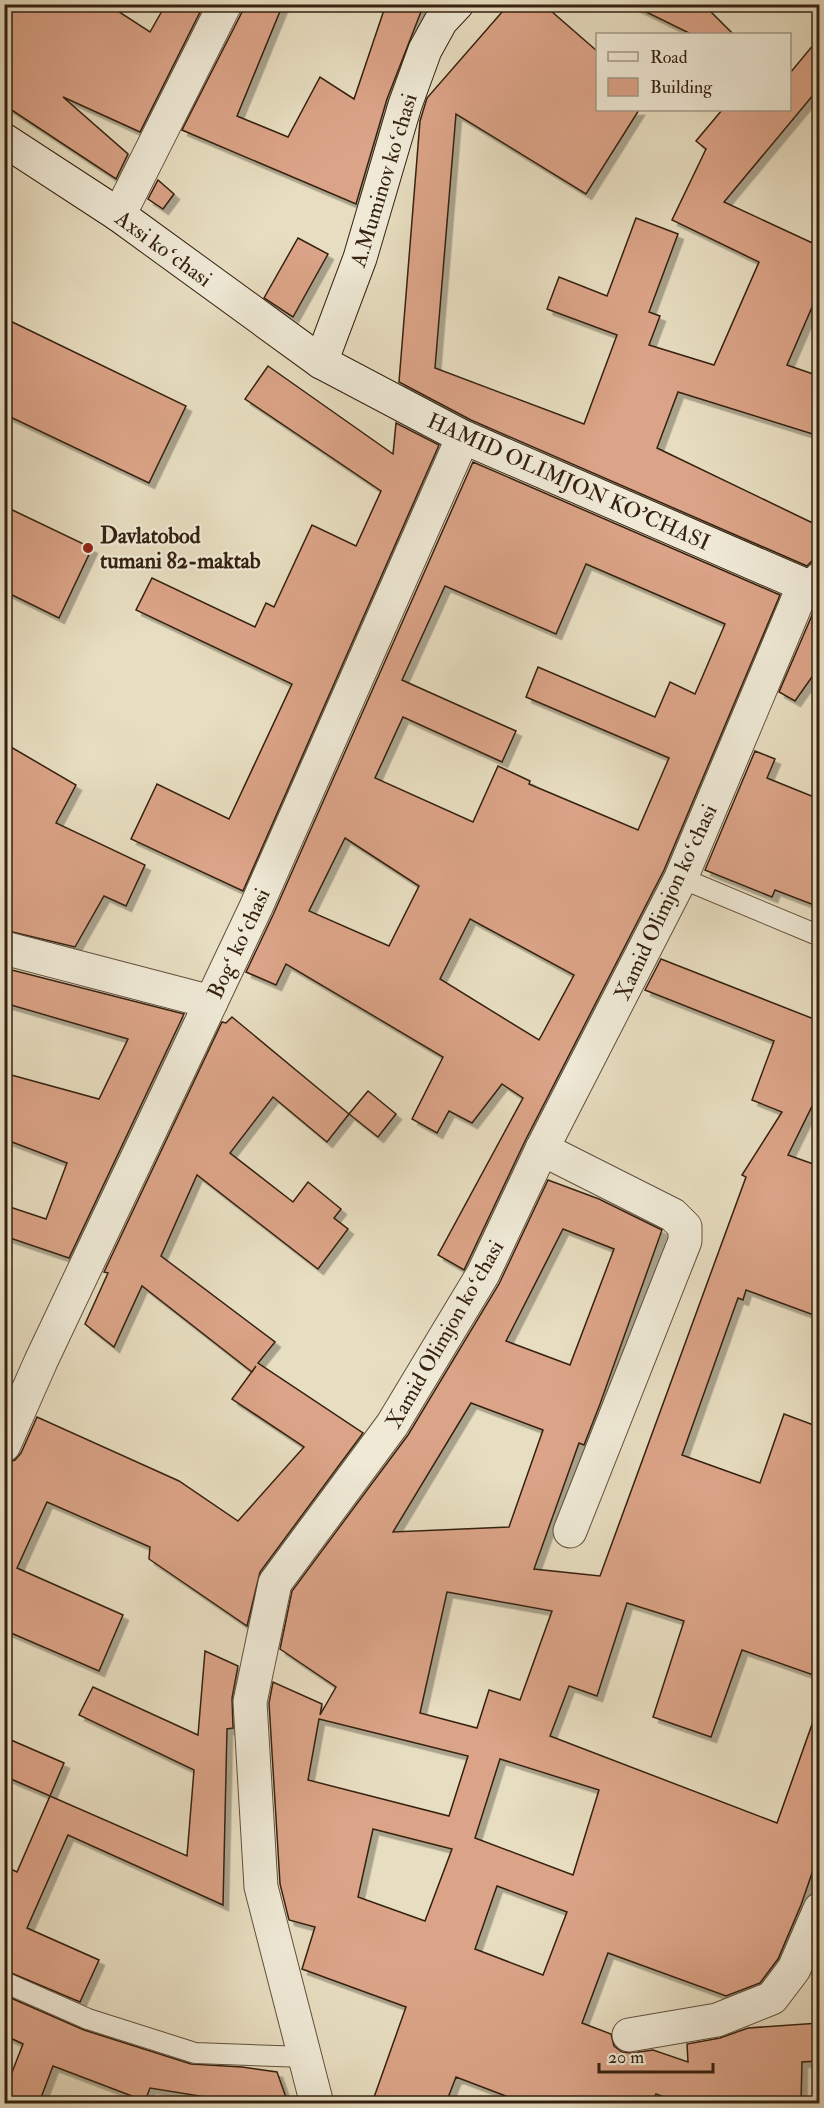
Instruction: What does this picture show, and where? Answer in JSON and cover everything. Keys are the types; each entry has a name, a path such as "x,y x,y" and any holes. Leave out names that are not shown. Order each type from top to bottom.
{"street":[{"path":"119,215 225,4"},
{"name":"A.Muminov koʻchasi","path":"321,362 360,258 405,105 425,50 441,21 457,4"},
{"name":"Axsi koʻchasi","path":"4,141 119,215 321,362"},
{"name":"HAMID OLIMJON KO'CHASI","path":"321,362 463,437 814,584"},
{"name":"Bogʻ koʻchasi","path":"4,1445 40,1361 256,907 463,437"},
{"name":"Xamid Olimjon koʻchasi","path":"317,2103 261,1887 250,1701 275,1583 392,1425 483,1274 542,1149 681,878 814,584"},
{"path":"4,948 211,1002"},
{"path":"542,1149 673,1215 685,1227 685,1241 570,1531"},
{"path":"629,2035 717,2020 772,1998 794,1969 819,1909"}],"lane":[{"path":"681,878 819,936"},
{"path":"4,1982 88,2019 195,2053 305,2057"}],"building":[{"path":"4,4 107,4 150,32 166,4 204,4 140,132 63,97 128,154 116,179 4,105"},
{"path":"243,4 283,4 237,116 288,137 320,77 354,99 386,4 424,4 387,99 356,204 182,130 242,12"},
{"path":"509,4 543,4 596,50 596,111 638,111 586,194 456,114 435,368 584,424 617,335 547,309 559,277 607,296 636,218 678,234 649,312 660,316 649,345 714,365 759,262 672,220 706,149 696,141 721,111 791,111 791,72 819,38 819,88 724,202 819,246 819,291 787,365 819,376 819,436 678,392 657,448 819,526 819,558 807,566 471,420 399,382 420,121 427,98"},
{"path":"630,4 703,4 732,33 689,33"},
{"path":"158,180 174,194 163,209 148,199"},
{"path":"298,238 328,254 293,317 264,298"},
{"path":"4,318 186,406 149,483 4,414"},
{"path":"268,366 393,454 396,423 439,445 243,891 131,839 157,784 229,819 292,684 136,610 152,578 255,627 266,603 274,607 312,525 356,546 381,491 245,399"},
{"path":"473,462 780,595 664,870 525,1141 464,1270 438,1255 523,1098 502,1084 472,1123 449,1111 437,1133 412,1119 443,1057 286,964 276,985 246,972","holes":["586,564 725,624 695,694 670,682 655,717 538,667 526,697 669,758 638,830 529,784 530,781 498,766 473,822 375,778 403,717 502,762 516,731 402,680 445,586 556,634","345,838 419,886 389,946 309,911","470,919 574,975 539,1040 440,979"]},
{"path":"4,506 92,548 59,618 4,591"},
{"path":"813,613 819,615 819,667 795,701 779,692"},
{"path":"4,743 76,785 56,823 145,865 126,906 104,896 75,947 4,930"},
{"path":"755,751 775,759 767,778 819,799 819,907 775,890 772,897 705,870"},
{"path":"661,959 819,1021 819,1092 788,1155 819,1166 819,1317 746,1290 743,1300 738,1298 682,1455 760,1483 784,1414 819,1427 819,1677 742,1650 711,1737 653,1717 684,1621 627,1603 597,1696 569,1686 550,1736 777,1823 815,1716 819,1717 819,1853 801,1905 778,1959 760,1983 726,1996 608,1953 582,2023 611,2034 614,2046 622,2052 653,2050 688,2062 687,2044 720,2038 748,2028 819,2023 819,2061 802,2062 801,2103 681,2103 656,2094 652,2103 524,2103 456,2077 446,2103 372,2103 406,2007 302,1969 315,1927 289,1920 280,1884 269,1703 273,1682 322,1704 320,1715 336,1687 280,1649 292,1591 408,1435 499,1284 548,1180 599,1199 662,1230 600,1404 584,1445 579,1443 534,1569 600,1576 746,1177 742,1175 782,1112 752,1100 774,1041 645,990","holes":["563,1229 614,1249 570,1365 506,1341","471,1403 543,1430 509,1527 393,1532","447,1592 552,1611 520,1700 489,1690 477,1728 420,1713","319,1719 468,1756 449,1816 308,1780","500,1759 599,1790 573,1875 475,1838","373,1829 452,1849 425,1921 358,1897","497,1886 567,1912 543,1975 475,1949"]},
{"path":"4,968 184,1014 69,1258 4,1236 4,1205 46,1219 67,1163 4,1139 4,1073 99,1099 128,1039 4,1003"},
{"path":"232,1017 349,1114 327,1142 273,1097 230,1153 293,1202 308,1182 341,1209 334,1218 348,1229 318,1269 197,1175 161,1256 275,1342 258,1363 363,1433 260,1572 247,1626 149,1559 150,1547 47,1502 17,1568 123,1615 99,1671 4,1630 4,1463 15,1460 21,1453 37,1417 179,1481 238,1521 304,1447 232,1399 252,1372 142,1286 114,1347 85,1324 108,1273 104,1272 222,1022 226,1023"},
{"path":"368,1091 396,1114 378,1137 349,1114"},
{"path":"205,1651 238,1666 232,1698 233,1728 227,1729 223,1905 68,1835 27,1928 99,1960 80,2002 4,1970 4,1866 17,1872 50,1796 187,1856 194,1770 79,1715 93,1687 198,1735"},
{"path":"4,1737 64,1763 50,1796 4,1776"},
{"path":"4,1995 84,2030 191,2064 277,2072 288,2103 243,2103 150,2088 145,2101 53,2066 39,2103 4,2103 4,2093 23,2044 4,2035"}],"place":[{"name":"Davlatobod tumani 82-maktab","path":"88,548"}]}
